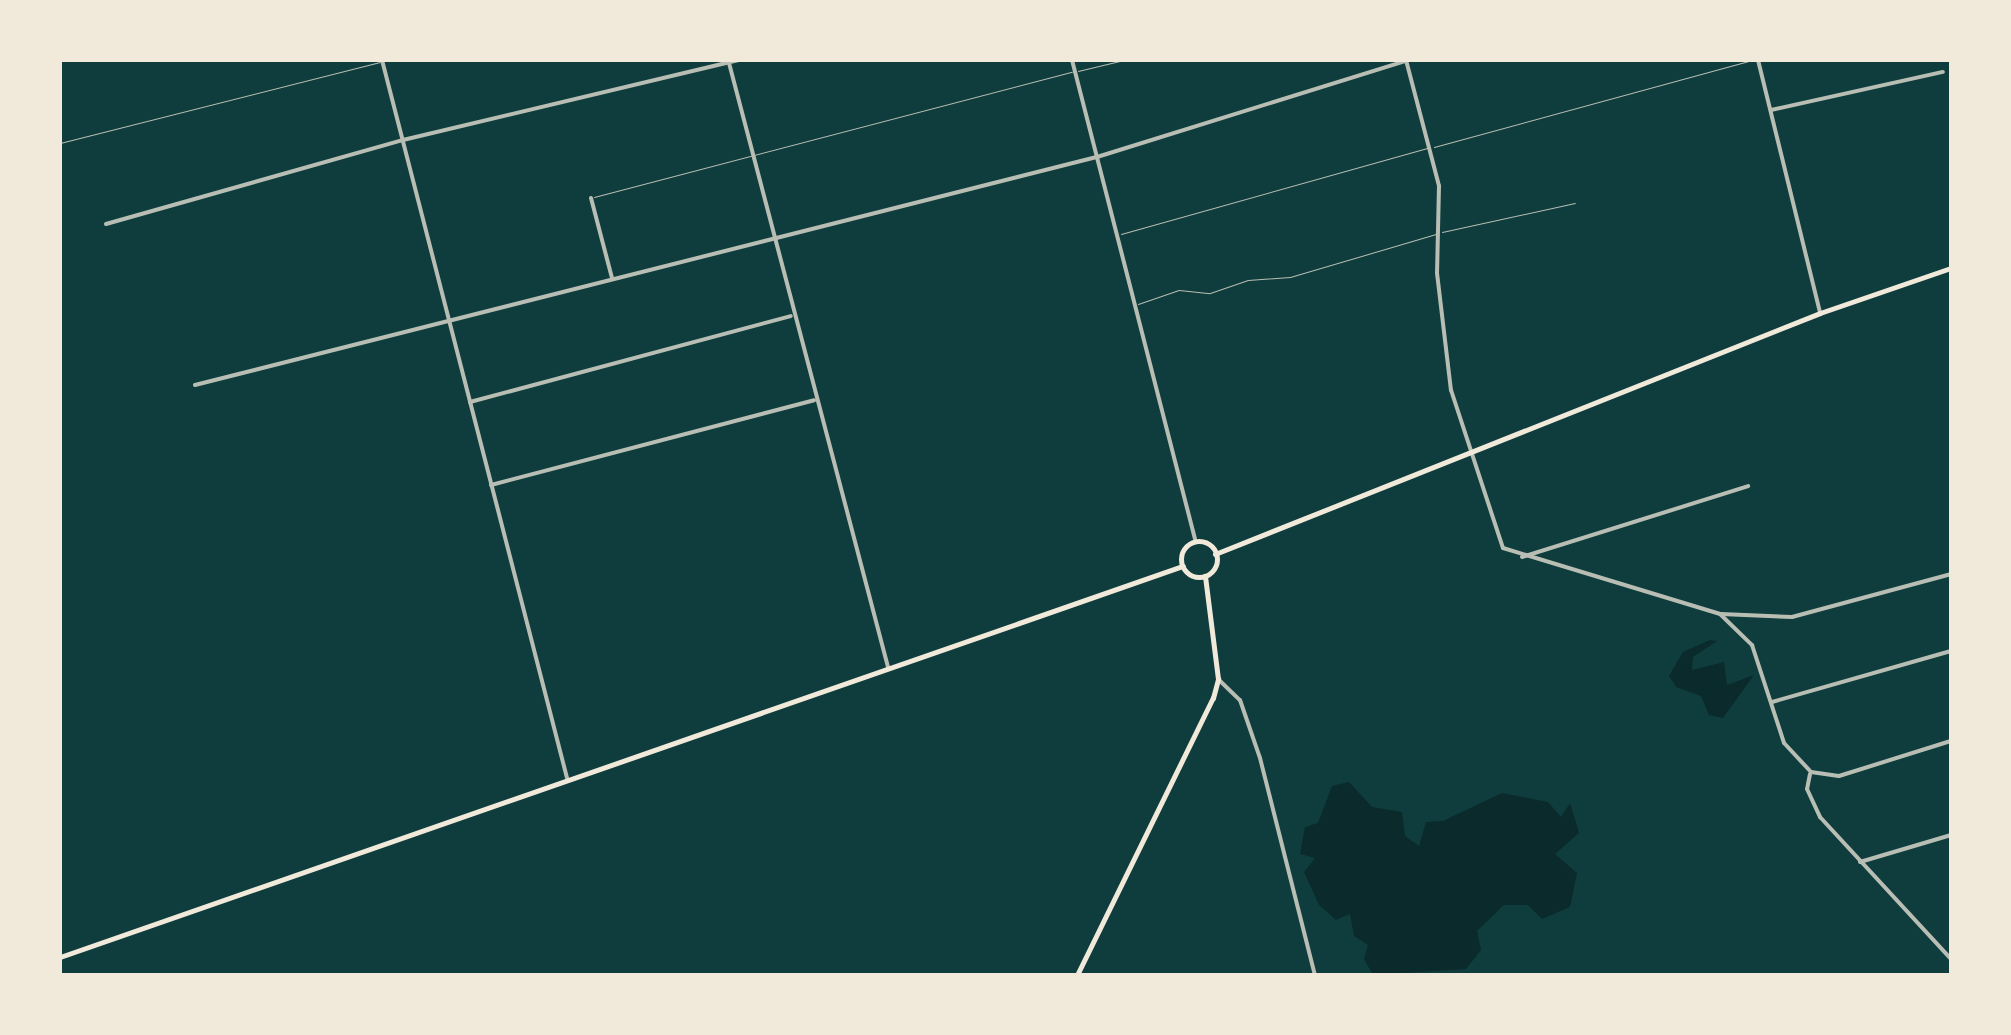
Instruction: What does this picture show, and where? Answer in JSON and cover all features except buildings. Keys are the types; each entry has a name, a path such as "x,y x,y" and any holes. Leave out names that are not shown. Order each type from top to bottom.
{"main road":[{"path":"1077,975 1206,716 1218,679 1205,576 1216,554 1820,313 1951,268"},
{"path":"1182,566 1183,551 1196,542 1216,554"},
{"path":"60,957 1182,566 1205,576"}],"street":[{"path":"384,60 567,778"},
{"path":"106,224 403,140 739,60"},
{"path":"1072,60 1196,542"},
{"path":"195,385 1097,157 1407,60 1431,148 1442,232 1437,273 1451,390 1494,537 1522,557 1720,614 1792,616 1951,574"},
{"path":"1754,60 1771,110 1820,313"},
{"path":"728,61 770,239 888,667"},
{"path":"1771,110 1942,72"},
{"path":"591,198 612,278"},
{"path":"470,402 791,316"},
{"path":"491,485 814,400"},
{"path":"1522,557 1748,486"},
{"path":"1720,614 1752,645 1784,743 1811,772 1839,776 1951,741"},
{"path":"1772,702 1951,650"},
{"path":"1218,679 1240,700 1260,758 1315,975"},
{"path":"1811,772 1806,789 1816,811 1951,959"},
{"path":"1860,862 1951,835"}],"lane":[{"path":"60,143 384,60"},
{"path":"591,198 1124,60"},
{"path":"1118,235 1754,60"},
{"path":"1135,304 1179,290 1210,293 1248,280 1290,277 1442,232 1576,203"}],"water":[{"path":"1710,640 1717,641 1693,657 1692,670 1724,662 1727,685 1754,675 1723,718 1709,715 1701,696 1676,687 1669,676 1683,652"},
{"path":"1349,782 1372,807 1402,812 1405,836 1419,846 1426,822 1443,821 1502,793 1548,802 1561,817 1570,803 1579,833 1555,854 1577,873 1570,907 1542,919 1528,905 1504,905 1477,931 1481,950 1466,969 1373,975 1364,959 1368,945 1354,936 1350,914 1336,920 1319,905 1304,872 1315,858 1300,854 1305,827 1318,823 1332,786"}]}
